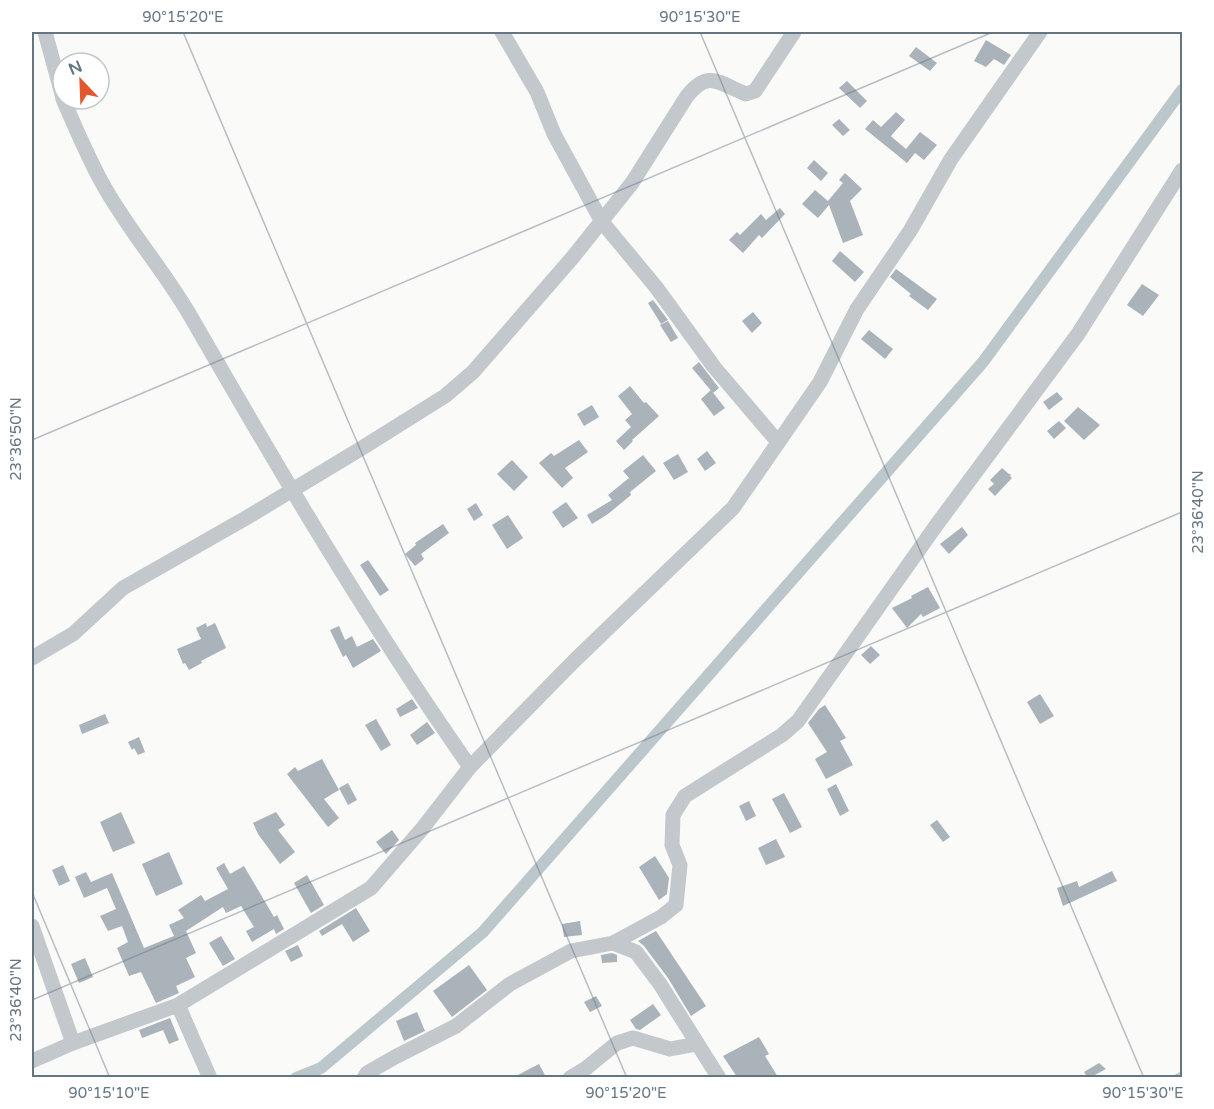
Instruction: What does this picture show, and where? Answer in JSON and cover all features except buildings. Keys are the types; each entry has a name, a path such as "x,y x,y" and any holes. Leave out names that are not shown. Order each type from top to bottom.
{"street":[{"path":"45,32 51,54"},
{"path":"502,32 537,92 554,134 602,222 656,287 714,367 778,442"},
{"path":"32,658 73,634 123,588 246,518 445,396 473,372 602,222 632,183 695,86 702,80 710,80 746,94 755,91 794,32"},
{"path":"32,1061 73,1043 181,1012 371,888 422,829 470,767 574,661 733,508 820,382 857,309 910,231 951,159 1040,32"},
{"path":"69,111 102,183 190,314 291,489 422,699 470,767"},
{"path":"364,1077 395,1057 456,1026 510,984 571,951 613,943 676,906 680,865 672,844 673,815 685,796 782,735 798,721 935,527 1078,334 1182,170"},
{"path":"32,926 73,1043"},
{"path":"613,943 636,952 660,984 719,1077"},
{"path":"181,1012 210,1077"},
{"path":"570,1077 585,1069 617,1043 633,1038 670,1049 697,1044"}],"waterway":[{"path":"296,1078 321,1068 483,932 983,362 1182,90"}]}
